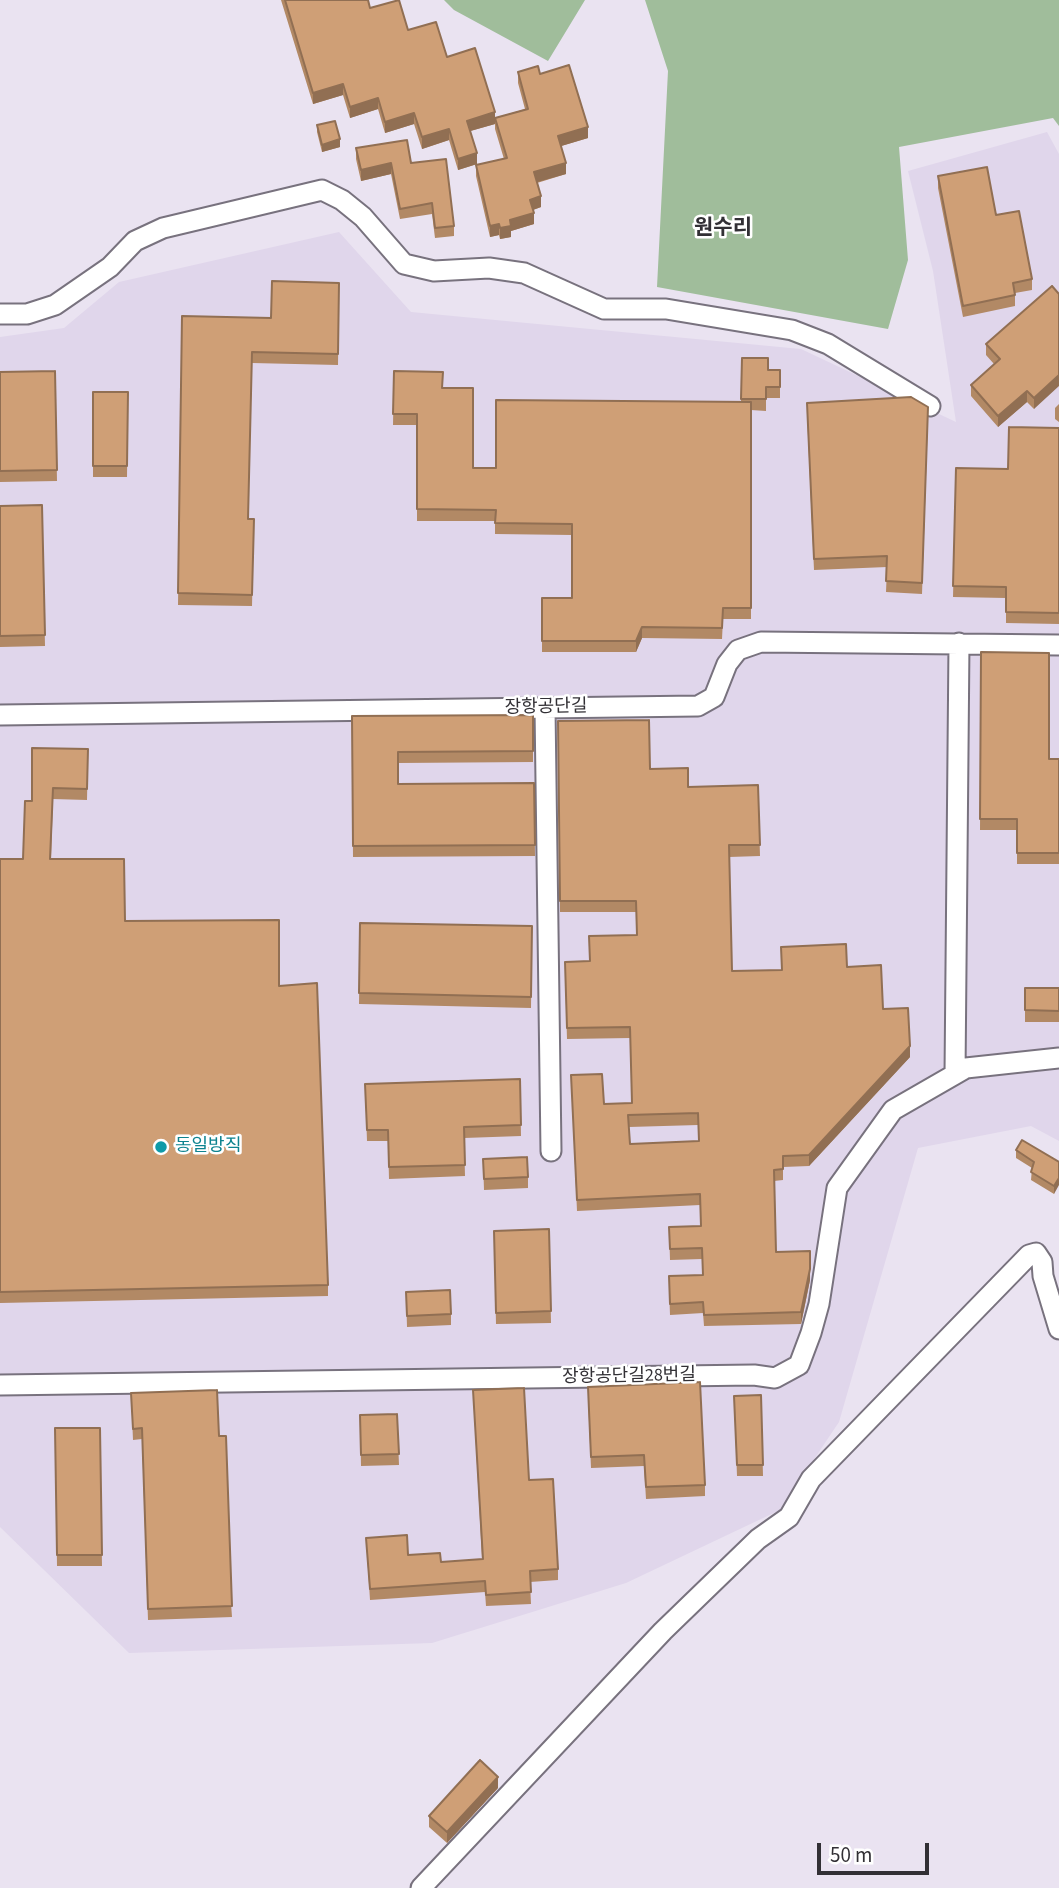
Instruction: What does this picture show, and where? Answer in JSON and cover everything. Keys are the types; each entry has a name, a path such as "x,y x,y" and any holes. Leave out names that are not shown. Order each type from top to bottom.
{"street":[{"path":"0,314 27,314 55,305 110,267 135,241 163,228 322,190 342,200 363,217 404,264 435,271 489,268 524,273 604,309 666,309 792,330 828,344 930,405"},
{"name":"장항공단길","path":"0,715 698,706 714,697 727,664 738,650 761,642 1059,645"},
{"path":"955,1074 958,643"},
{"path":"545,708 551,1151"},
{"name":"장항공단길28번길","path":"0,1385 754,1376 775,1378 799,1365 811,1333 819,1304 837,1188 893,1110 966,1068 1059,1058"},
{"path":"421,1888 663,1631 758,1539 789,1517 811,1479 1029,1255 1037,1253 1042,1262 1045,1285 1059,1329"}],"shaded area":[{"path":"1047,132 1059,154 1059,1141 1031,1126 918,1148 839,1422 780,1510 626,1583 432,1643 129,1653 0,1527 0,337 64,328 119,282 339,232 411,312 801,349 956,422 933,271 908,171"}],"green space":[{"path":"444,0 585,0 548,61 454,10"},
{"path":"645,0 1059,0 1059,126 1053,118 899,147 908,260 888,329 657,287 668,71"}],"building":[{"path":"285,0 368,0 370,8 399,0 408,30 436,22 447,57 475,48 495,112 467,121 477,153 458,159 449,129 422,137 414,113 385,122 378,98 350,107 343,84 313,93"},
{"path":"569,65 588,127 558,136 566,163 534,172 541,196 530,200 534,213 510,220 511,226 490,226 476,165 507,158 495,118 528,109 518,72 538,66 540,74"},
{"path":"335,121 340,139 322,145 317,125"},
{"path":"407,140 411,163 446,159 454,226 435,228 432,203 400,209 391,163 361,170 356,148"},
{"path":"987,167 996,215 1019,211 1032,279 1013,283 1015,295 963,306 938,176"},
{"path":"272,281 339,283 338,354 252,352 248,519 254,519 252,595 178,593 182,316 271,318"},
{"path":"1052,286 1059,294 1059,375 1034,398 1027,391 998,416 971,385 1000,359 986,344"},
{"path":"742,358 768,358 768,370 780,370 780,387 766,387 766,399 741,399"},
{"path":"55,371 57,470 0,471 0,372"},
{"path":"394,371 443,372 442,388 473,388 473,468 496,468 496,400 751,402 751,608 723,608 722,628 642,627 636,641 542,641 542,598 572,598 572,524 495,523 496,510 417,509 417,414 393,414"},
{"path":"93,392 128,392 127,466 93,466"},
{"path":"911,397 928,407 922,583 886,581 887,556 814,559 807,403"},
{"path":"1009,427 1059,428 1059,613 1006,612 1006,587 953,586 956,468 1008,469"},
{"path":"42,505 45,635 0,636 0,506"},
{"path":"981,652 1049,653 1049,759 1059,759 1059,853 1017,853 1017,819 980,819"},
{"path":"533,715 533,751 398,752 398,784 534,783 535,845 353,846 352,716"},
{"path":"649,720 650,769 688,768 688,787 758,785 760,845 729,845 732,971 782,970 781,947 846,944 847,967 881,965 883,1009 908,1008 910,1046 809,1155 783,1156 783,1169 774,1170 776,1252 810,1251 810,1269 801,1312 704,1315 703,1302 670,1304 669,1276 703,1275 702,1248 670,1249 669,1227 701,1226 700,1194 577,1200 571,1075 602,1074 604,1104 632,1103 630,1027 567,1028 565,962 590,961 589,936 637,935 636,901 560,901 558,721","holes":["698,1113 699,1141 630,1144 628,1115"]},
{"name":"동일방직","path":"32,748 88,749 87,789 53,788 50,859 124,859 125,921 279,920 279,986 317,983 328,1285 0,1292 0,859 23,859 25,801 32,801"},
{"path":"360,923 532,926 531,997 359,993"},
{"path":"1025,988 1059,988 1059,1011 1025,1010"},
{"path":"520,1079 521,1125 464,1127 465,1165 389,1167 388,1130 367,1130 365,1084"},
{"path":"1022,1140 1059,1162 1059,1178 1054,1186 1031,1172 1034,1162 1016,1150"},
{"path":"527,1157 528,1177 484,1179 483,1159"},
{"path":"549,1229 551,1311 496,1313 494,1231"},
{"path":"450,1290 451,1314 407,1316 406,1292"},
{"path":"700,1382 705,1485 646,1487 644,1455 591,1457 588,1387"},
{"path":"524,1388 529,1480 553,1479 558,1569 530,1571 531,1592 486,1595 485,1581 370,1589 366,1538 407,1535 408,1555 440,1553 441,1562 483,1559 473,1390"},
{"path":"217,1390 219,1436 226,1436 232,1606 148,1609 142,1428 133,1429 131,1393"},
{"path":"761,1395 763,1465 737,1465 734,1396"},
{"path":"397,1414 399,1454 361,1455 360,1415"},
{"path":"55,1428 100,1428 102,1555 57,1555"},
{"path":"480,1760 498,1777 447,1832 429,1816"}],"place":[{"name":"동일방직","path":"161,1147"}],"district":[{"name":"원수리","path":"723,229"}]}
